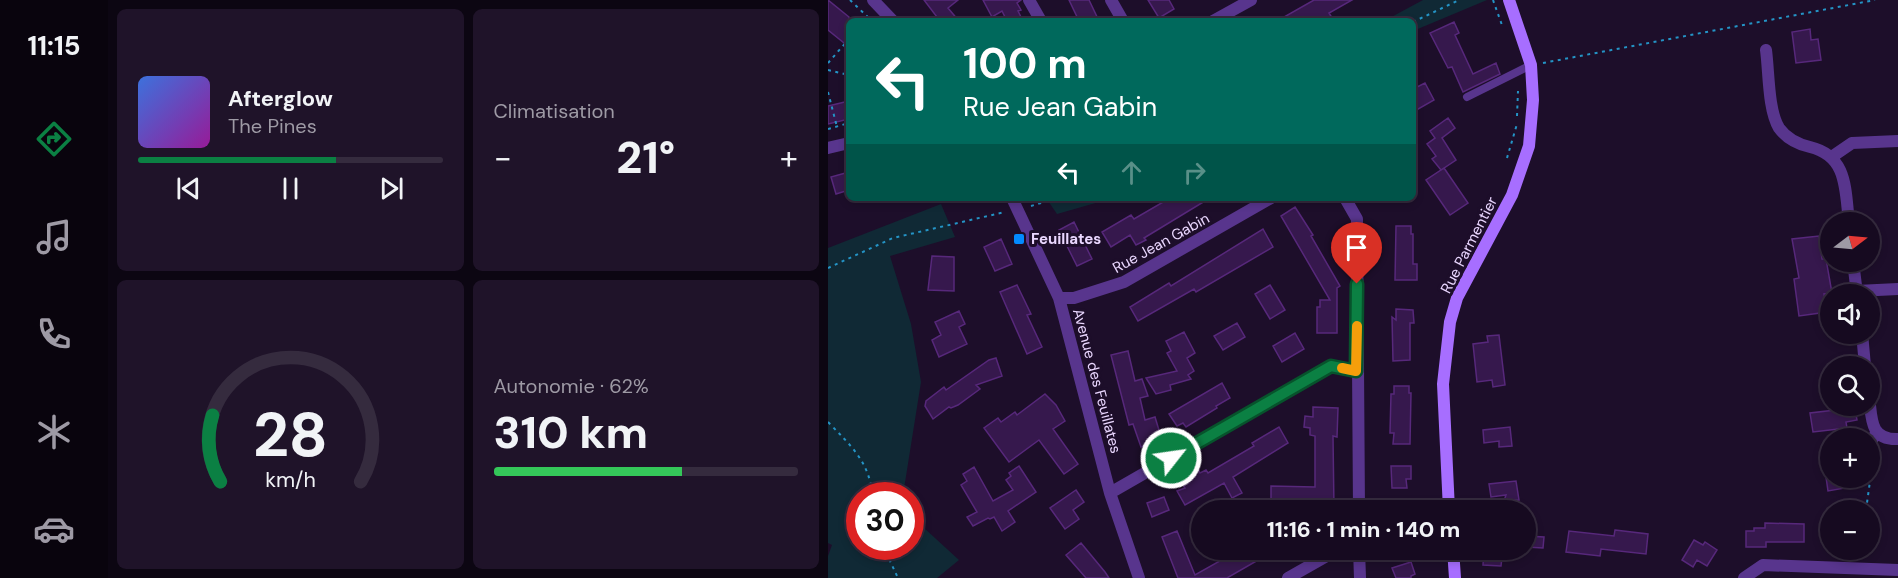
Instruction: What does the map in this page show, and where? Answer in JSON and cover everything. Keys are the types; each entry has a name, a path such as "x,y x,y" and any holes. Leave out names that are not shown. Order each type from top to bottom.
{"street":[{"path":"873,0 890,18"},
{"path":"1029,0 1039,18"},
{"path":"1111,0 1121,18"},
{"path":"1218,18 1251,0"},
{"name":"Rue Parmentier","path":"1449,500 1443,384 1450,322 1457,298 1512,195 1529,146 1533,100 1531,65 1509,0"},
{"path":"1766,50 1774,118 1788,138 1833,156 1845,186 1848,212"},
{"path":"1833,156 1852,143 1898,141"},
{"path":"828,148 846,144"},
{"name":"Rue Jean Gabin","path":"1059,298 1074,298 1124,282 1266,201"},
{"path":"1347,201 1357,219 1356,371 1359,500"},
{"name":"Avenue des Feuillates","path":"1014,204 1059,298 1110,493 1139,578"},
{"path":"1880,290 1898,289"},
{"path":"1110,493 1331,366 1356,371"},
{"path":"1880,436 1898,439"},
{"path":"1288,578 1320,560"},
{"path":"1359,560 1360,578"},
{"path":"1454,560 1455,578"},
{"path":"1744,578 1763,565 1898,570"}],"lane":[{"path":"1467,97 1531,65"}],"path":[{"path":"850,0 865,18"},
{"path":"1416,21 1459,0"},
{"path":"1531,65 1574,59 1875,0"},
{"path":"828,63 846,42"},
{"path":"828,70 846,74"},
{"path":"828,93 837,127"},
{"path":"828,129 846,124"},
{"path":"828,268 893,238 1014,204 1036,201"},
{"path":"828,422 858,453 870,482"},
{"path":"890,560 898,578"}],"shaded area":[{"path":"1423,0 1487,0 1416,30 1416,18 1390,18"},
{"path":"1048,201 1102,201 1057,214"},
{"path":"941,204 955,237 890,256 911,324 921,382 905,482 846,482 846,560 924,560 924,528 959,560 937,578 828,578 828,556 832,545 828,543 828,248"}],"building":[{"path":"828,0 849,17 846,18 846,45 828,30"},
{"path":"924,0 958,0 948,8 956,18 938,18"},
{"path":"983,0 1021,0 1017,3 1021,10 1018,11 1022,18 1006,18 1002,11 992,17"},
{"path":"1069,0 1089,0 1098,18 1078,18"},
{"path":"1148,0 1169,0 1174,9 1159,18"},
{"path":"1314,0 1352,0 1329,13 1332,18 1282,18"},
{"path":"1454,22 1459,33 1455,35 1473,74 1496,63 1500,74 1463,92 1452,67 1448,68 1430,33"},
{"path":"1810,29 1811,40 1818,39 1821,60 1796,63 1792,32"},
{"path":"1425,83 1434,100 1416,110 1416,88"},
{"path":"846,102 846,120 828,124 828,106"},
{"path":"1448,118 1455,128 1442,138 1456,160 1441,170 1432,159 1436,156 1427,144 1435,138 1430,131"},
{"path":"1444,168 1468,203 1450,215 1426,180"},
{"path":"846,173 846,191 836,194 831,177"},
{"path":"1165,201 1205,201 1136,245 1130,235 1111,247 1102,232 1131,215 1134,219"},
{"path":"1295,207 1340,286 1337,288 1337,333 1317,333 1317,307 1320,307 1320,300 1330,300 1281,216"},
{"path":"1074,222 1092,259 1077,266 1059,230"},
{"path":"1396,226 1411,226 1413,264 1417,264 1417,280 1395,280"},
{"path":"1263,229 1273,247 1196,292 1194,289 1138,321 1130,307 1169,283 1171,286"},
{"path":"1819,236 1820,272 1828,272 1830,284 1820,284 1820,313 1799,316 1794,279 1799,278 1792,239"},
{"path":"1001,239 1012,264 995,271 984,247"},
{"path":"932,256 954,257 954,291 928,290"},
{"path":"1017,285 1031,314 1027,315 1042,347 1027,354 1000,292"},
{"path":"1270,285 1285,310 1270,319 1255,294"},
{"path":"1396,309 1413,310 1414,323 1410,323 1410,360 1393,361 1392,317 1396,320"},
{"path":"959,311 965,324 959,327 967,344 939,357 932,340 941,335 935,322"},
{"path":"1237,323 1245,337 1223,350 1214,336"},
{"path":"1184,332 1195,353 1187,358 1194,371 1188,375 1191,379 1170,385 1171,390 1156,394 1146,378 1177,371 1167,353 1171,351 1166,341"},
{"path":"1295,333 1304,349 1282,362 1273,346"},
{"path":"1499,335 1505,385 1493,387 1492,380 1477,382 1473,344 1488,342 1487,336"},
{"path":"1128,351 1135,381 1142,379 1148,396 1140,398 1145,420 1155,417 1162,440 1141,447 1133,424 1129,425 1111,355"},
{"path":"996,358 1002,376 976,385 980,389 933,419 925,406 926,401 944,387 946,390 989,360"},
{"path":"1222,383 1230,398 1186,427 1183,423 1177,426 1169,414"},
{"path":"1394,386 1409,386 1409,393 1411,393 1410,444 1393,444 1394,433 1390,433 1391,394 1394,394"},
{"path":"1045,394 1056,405 1065,421 1053,429 1078,464 1064,474 1039,440 1009,462 984,428 998,418 1001,422 1015,412 1017,415"},
{"path":"1313,407 1338,408 1337,437 1333,436 1334,500 1271,500 1271,486 1315,487 1315,436 1310,435 1310,428 1304,427 1305,416 1313,417"},
{"path":"1820,412 1820,416 1856,416 1857,420 1846,422 1847,428 1820,428 1820,431 1813,432 1810,413"},
{"path":"1279,427 1288,443 1233,477 1242,493 1232,498 1224,483 1185,505 1177,491 1185,488 1182,483 1188,480 1186,476 1198,469 1200,473 1206,470 1208,473 1254,446 1252,443"},
{"path":"1510,427 1512,446 1499,447 1499,441 1484,443 1483,430"},
{"path":"1019,466 1036,492 1008,511 1015,522 1002,531 994,517 973,526 967,517 977,512 961,485 967,481 963,474 974,467 993,501 1013,490 1006,480 1011,476 1009,473"},
{"path":"1391,466 1411,466 1411,479 1406,479 1407,488 1392,488"},
{"path":"1516,481 1519,500 1504,500 1506,495 1491,497 1489,484"},
{"path":"1828,488 1845,488 1828,491"},
{"path":"1076,490 1084,502 1073,510 1079,519 1065,529 1050,508"},
{"path":"1164,497 1169,510 1152,517 1147,503"},
{"path":"1765,523 1804,524 1804,542 1766,542 1766,547 1746,547 1746,531 1765,528"},
{"path":"1615,530 1648,534 1646,554 1601,549 1600,556 1566,552 1569,531 1614,536"},
{"path":"1177,531 1195,575 1222,560 1258,560 1227,578 1178,578 1162,537"},
{"path":"1536,537 1544,537 1543,548 1536,548"},
{"path":"1694,540 1703,545 1705,542 1717,550 1707,566 1697,560 1693,567 1682,560"},
{"path":"1081,543 1109,578 1086,578 1066,555"},
{"path":"1483,560 1502,560 1501,566 1483,565"},
{"path":"1411,562 1415,574 1411,578 1396,578 1392,568"}],"slow traffic":[{"path":"1342,368 1356,371 1357,326"}],"place":[{"name":"Feuillates","path":"1019,239"}],"route":[{"path":"1171,458 1331,366 1356,371 1357,284"}]}
